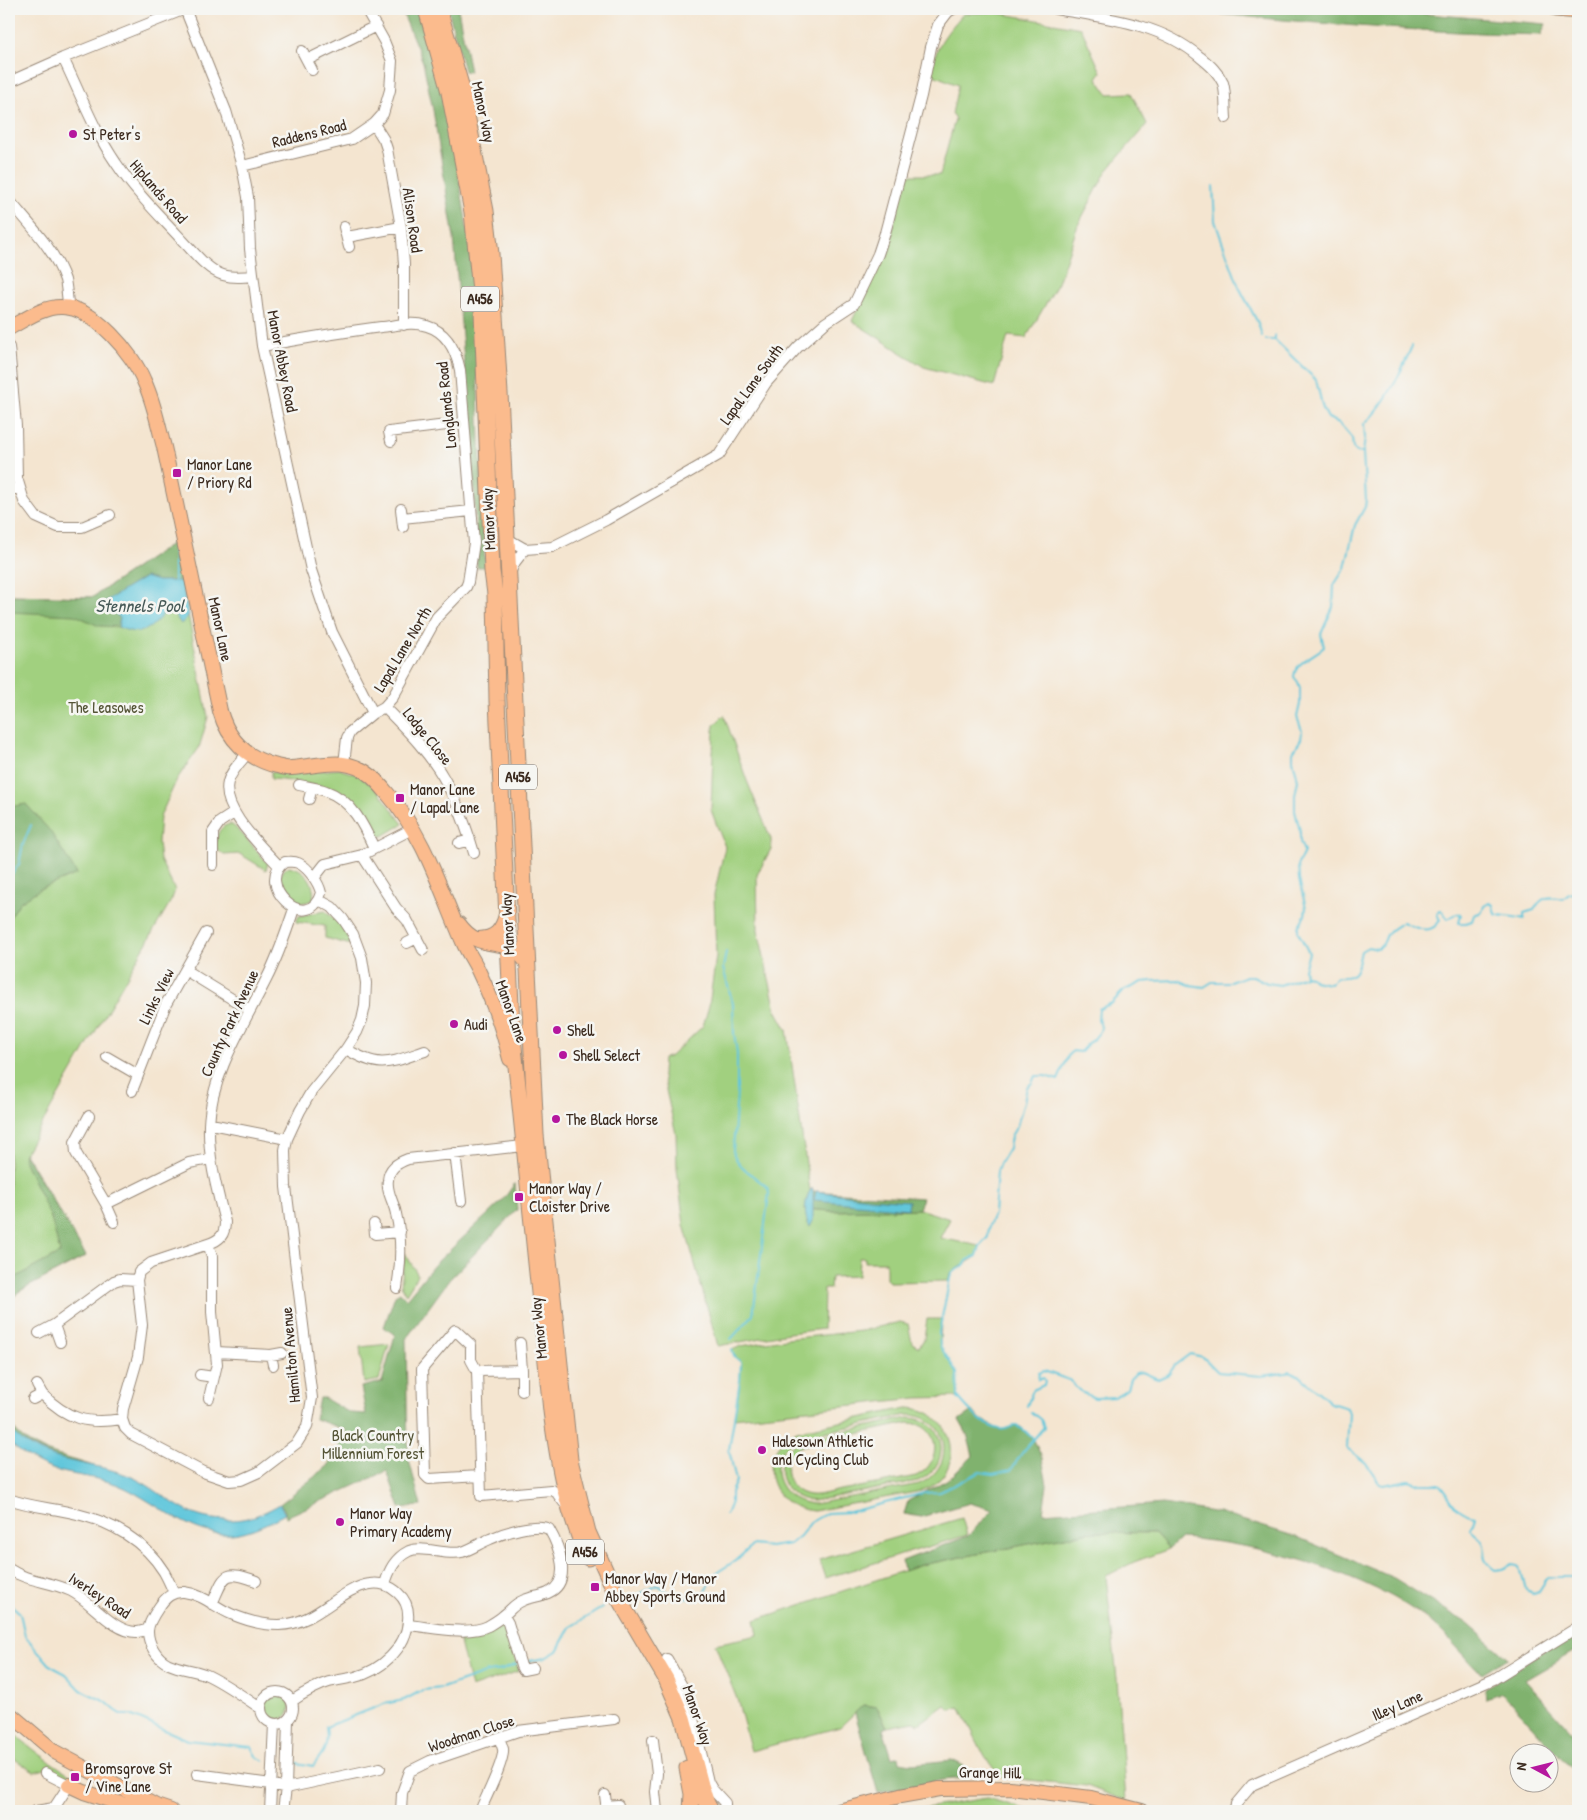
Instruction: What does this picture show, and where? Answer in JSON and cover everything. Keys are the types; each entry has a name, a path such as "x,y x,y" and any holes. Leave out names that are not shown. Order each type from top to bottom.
{"highway":[{"name":"Manor Way","path":"426,9 449,92 461,149 472,212 481,302 492,571 495,594 497,701 507,945 517,1089 551,1410 559,1466 570,1514 585,1551 607,1597 666,1700 674,1723 692,1794 691,1811"},
{"name":"Manor Way","path":"439,9 461,84 486,211 495,310 536,1135 570,1460 582,1511 594,1547 617,1596 666,1679 683,1718 700,1767 706,1801 711,1811"},
{"path":"1556,9 1578,10"}],"main road":[{"path":"9,328 43,311 58,307 69,308"},
{"name":"Manor Lane","path":"69,308 89,316 104,328 123,348 144,380 154,406 220,712 232,738 248,753 262,762 285,768 331,762 357,768 371,776 399,806 414,828 469,953 478,969 502,1029 517,1089"},
{"path":"469,953 470,945 475,939 491,937 498,933 506,915"},
{"name":"Manor Lane","path":"455,920 466,933 475,939"},
{"path":"475,939 482,942 507,945"},
{"name":"Manor Lane","path":"507,945 518,951 527,963"},
{"path":"9,1713 55,1752 156,1806 171,1811"},
{"path":"9,1724 33,1746 54,1760 151,1811"},
{"path":"69,1785 84,1792 144,1811"},
{"name":"Grange Hill","path":"838,1811 940,1788 1010,1788 1091,1798 1142,1811"}],"street":[{"path":"9,82 185,9"},
{"name":"Manor Abbey Road","path":"185,9 226,111 242,166 248,197 250,248 262,346 313,578 332,632 373,713"},
{"name":"Raddens Road","path":"242,166 352,139 374,124 382,114 390,90 392,61 390,53 366,9"},
{"name":"Lapal Lane South","path":"526,549 552,547 606,520 719,455 766,384 798,347 825,324 854,304 878,254 885,233 938,25 952,9"},
{"path":"1061,9 1124,21 1146,28 1184,45 1218,73 1224,86 1226,118"},
{"path":"312,70 305,56 376,26"},
{"name":"Hiplands Road","path":"64,58 100,136 116,163 146,201 204,262 216,272 237,277 253,276"},
{"name":"Alison Road","path":"374,124 384,140 401,227 404,264 404,324"},
{"path":"9,200 46,246 57,263 65,282 69,308"},
{"path":"347,237 401,227"},
{"name":"Longlands Road","path":"262,346 308,337 404,324 420,325 436,331 448,341 456,353 460,370 474,543 468,571"},
{"path":"9,347 16,426 18,478 14,489 36,517 58,527 82,527 110,515"},
{"path":"390,432 463,423"},
{"path":"402,518 471,511"},
{"path":"506,538 526,549 515,562 509,575"},
{"name":"Lapal Lane North","path":"344,764 347,738 350,732 373,713 384,707 393,696 437,617 466,586 468,571"},
{"name":"Lodge Close","path":"384,707 411,734 446,782 462,817 474,852"},
{"path":"248,753 228,782 229,802 234,813 279,866"},
{"path":"299,786 327,791 344,802 356,813 374,848"},
{"path":"309,799 312,788"},
{"path":"213,866 213,832 220,822 234,813"},
{"path":"314,878 325,864 362,855 414,828"},
{"path":"459,843 470,840"},
{"path":"362,855 423,950"},
{"path":"285,862 296,862 302,865 314,878 320,886 321,893 319,900 314,906 307,910 294,909 286,901 274,882 279,866 285,862"},
{"path":"375,896 384,889"},
{"name":"Hamilton Avenue","path":"122,1419 125,1428 131,1434 203,1472 229,1481 241,1480 258,1472 297,1443 307,1427 312,1398 284,1160 287,1139 300,1111 311,1092 346,1050 357,1032 362,1020 365,998 364,971 356,942 348,926 332,907 319,900"},
{"name":"County Park Avenue","path":"208,1244 217,1241 225,1231 225,1222 210,1159 209,1125 212,1098 220,1074 282,945 294,909"},
{"name":"Links View","path":"132,1090 166,1004 206,933"},
{"path":"407,943 417,938"},
{"path":"185,970 250,1010"},
{"path":"346,1050 364,1060 385,1064 425,1051"},
{"path":"106,1057 138,1075"},
{"path":"89,1116 75,1142 76,1153 106,1204 114,1222"},
{"path":"209,1125 287,1139"},
{"path":"397,1288 401,1267 400,1232 387,1187 388,1178 395,1164 408,1159 523,1146"},
{"path":"455,1153 455,1190 461,1201"},
{"path":"106,1204 189,1163 210,1159"},
{"path":"373,1233 400,1232"},
{"path":"37,1393 71,1416 101,1421 122,1419 124,1404 138,1357 142,1325 137,1280 139,1272 151,1264 208,1244 212,1256 212,1312 217,1352 217,1364 209,1398"},
{"path":"40,1333 54,1325 114,1281 120,1279 137,1280"},
{"path":"54,1325 60,1342"},
{"path":"480,1476 429,1479 425,1475 422,1369 455,1330 471,1345 471,1360 477,1371 482,1496 542,1489 551,1490 556,1492 570,1514"},
{"path":"520,1342 522,1391"},
{"path":"217,1352 272,1360 282,1353"},
{"path":"477,1371 522,1370"},
{"path":"200,1375 214,1377"},
{"path":"542,1489 555,1479 559,1466"},
{"path":"9,1499 77,1514 101,1521 123,1531 148,1551 164,1572 174,1593"},
{"path":"385,1584 394,1563 404,1554 414,1549 446,1553 461,1552 502,1535 543,1526 549,1529 552,1534 563,1568 558,1584 549,1593 527,1598 516,1604 504,1616 487,1627 457,1630 408,1625"},
{"name":"Iverley Road","path":"9,1569 16,1574 60,1586 73,1592 114,1624 126,1630 136,1632 148,1630"},
{"path":"212,1604 223,1579 227,1575 235,1574 256,1581"},
{"path":"288,1720 281,1724 274,1724 265,1719 260,1708 230,1688 207,1675 168,1664 160,1658 151,1646 148,1630 160,1606 167,1597 174,1593 182,1592 199,1596 242,1618 280,1625 308,1618 359,1586 373,1583 385,1584 397,1592 405,1603 409,1614 408,1625 399,1646 380,1666 356,1677 329,1682 313,1688 292,1701"},
{"path":"504,1616 523,1670 533,1668"},
{"name":"Illey Lane","path":"1234,1811 1236,1804 1252,1784 1494,1679 1578,1627"},
{"path":"667,1659 686,1694 700,1767 710,1786 725,1803 722,1811"},
{"path":"260,1708 263,1699 271,1693 285,1694 292,1701 292,1713 288,1720 286,1788 283,1811"},
{"name":"Woodman Close","path":"401,1811 402,1793 410,1771 430,1761 518,1731 614,1719"},
{"path":"270,1811 274,1724"},
{"path":"480,1811 503,1753 499,1738"},
{"path":"653,1740 657,1774 655,1792 657,1811"},
{"path":"197,1774 271,1784 286,1788 380,1768"},
{"path":"36,1811 54,1808 69,1785 45,1773"},
{"path":"606,1804 618,1805"}],"green space":[{"path":"401,9 417,9 434,58 458,170 470,246 485,567 477,567 474,483 454,238 433,110 423,62"},
{"path":"448,9 458,9 470,72 464,71"},
{"path":"1169,9 1368,9 1546,24 1541,35 1494,34 1354,26"},
{"path":"993,12 1081,28 1101,72 1097,78 1108,94 1131,93 1147,124 1106,172 1078,225 1058,283 1026,338 1008,336 994,386 924,367 852,321 891,238 905,175 940,175 955,119 952,114 958,85 931,74 938,48 963,14"},
{"name":"The Leasowes","path":"174,542 208,717 199,748 177,779 160,817 158,842 160,860 175,890 172,899 25,1153 86,1256 18,1292 9,1303 9,595 93,597"},
{"path":"174,542 182,581 158,581 145,577 127,588 107,610 116,613 120,619 118,627 99,626 75,615 9,612 9,595 93,597"},
{"path":"724,715 747,781 771,839 771,849 757,875 758,930 776,1010 787,1030 810,1191 805,1209 831,1211 919,1209 950,1219 940,1238 980,1246 977,1256 950,1273 949,1281 889,1282 886,1278 886,1262 865,1262 865,1258 859,1258 858,1276 831,1277 830,1289 824,1289 823,1329 718,1346 684,1225 677,1169 676,1134 662,1073 663,1059 671,1056 703,1026 709,1006 716,956 714,895 725,847 711,810 714,725"},
{"path":"339,769 358,775 377,789 403,824 383,836 374,835 357,808 340,795 317,786 271,779 271,772 289,774"},
{"path":"26,804 50,831 77,874 40,889 20,902 9,919 9,807"},
{"path":"230,824 243,835 268,863 266,870 240,854 224,855 215,848 220,830 222,827"},
{"path":"289,866 300,870 309,878 313,888 313,900 297,901 290,898 284,892 280,879 282,872"},
{"path":"325,911 341,924 351,945 325,938 325,926 296,922 299,916"},
{"path":"24,1153 86,1256 18,1292 9,1303 9,1281 60,1253 51,1218 23,1158"},
{"name":"Black Country Millennium Forest","path":"515,1183 517,1210 449,1280 406,1339 408,1456 421,1506 400,1508 387,1471 286,1517 284,1509 280,1504 328,1466 346,1430 315,1419 319,1398 324,1398 350,1413 366,1414 361,1387 382,1382 395,1335 384,1327 395,1295 400,1292 406,1299 434,1265 503,1200"},
{"path":"810,1191 923,1198 919,1209 831,1211 805,1209"},
{"path":"405,1253 418,1275 406,1294 401,1285"},
{"path":"927,1319 941,1319 940,1346 957,1373 958,1397 917,1398 734,1418 741,1362 734,1356 732,1350 741,1346 778,1340 861,1331 900,1322 908,1324 912,1343 919,1347 924,1339"},
{"path":"389,1344 379,1380 364,1383 360,1347"},
{"path":"907,1408 920,1410 932,1415 948,1434 951,1458 947,1470 938,1481 921,1491 814,1511 797,1507 785,1500 776,1489 771,1477 771,1464 775,1452 783,1440 797,1431","holes":["907,1415 921,1417 932,1423 940,1432 943,1443 943,1455 939,1466 931,1476 919,1484 814,1504 800,1501 789,1495 782,1486 778,1476 777,1465 788,1445 800,1437"]},
{"path":"972,1411 982,1420 1000,1430 1015,1426 1021,1427 1034,1440 1042,1458 1047,1485 1043,1513 1163,1504 1219,1513 1297,1537 1394,1578 1467,1623 1508,1658 1482,1674 1431,1622 1376,1589 1345,1575 1278,1554 1212,1541 1181,1538 1169,1549 1155,1533 1090,1532 921,1565 904,1571 902,1561 968,1536 993,1510 970,1503 921,1517 904,1514 908,1501 950,1478 973,1456 967,1434 959,1420"},
{"path":"908,1418 921,1420 931,1426 941,1444 941,1454 937,1464 929,1474 918,1481 813,1501 791,1493 781,1476 784,1456 791,1447 801,1440","holes":["908,1423 927,1429 932,1436 934,1454 925,1470 916,1476 814,1495 801,1492 794,1488 789,1481 787,1473 789,1458 794,1451 802,1446"]},
{"path":"9,1421 25,1440 35,1446 96,1467 74,1463 54,1456 16,1437 9,1446"},
{"path":"962,1518 967,1535 825,1578 819,1560"},
{"path":"1090,1532 1155,1533 1169,1549 1134,1562 1106,1576 1117,1679 1126,1801 1087,1786 1000,1777 985,1757 960,1707 950,1710 945,1705 919,1724 914,1722 887,1727 877,1707 863,1705 840,1727 751,1751 737,1699 715,1644 758,1635 755,1620 921,1565"},
{"path":"504,1625 519,1671 471,1688 458,1634 478,1635"},
{"path":"1578,1630 1578,1649 1525,1680 1578,1739 1578,1776 1560,1756 1560,1742 1547,1742 1502,1693 1486,1699 1485,1688"},
{"path":"277,1694 286,1698 290,1707 286,1716 277,1720 268,1716 264,1707 268,1698"},
{"path":"863,1705 877,1707 887,1727 883,1729 892,1758 899,1756 900,1762 912,1764 952,1760 966,1767 965,1778 942,1780 878,1793 855,1713"},
{"path":"9,1729 50,1761 95,1787 79,1785 45,1769 34,1772 10,1756"},
{"path":"987,1798 1031,1811 909,1811 913,1810"}],"water":[{"name":"Stennels Pool","path":"145,577 158,581 182,581 189,615 181,624 174,614 164,613 149,628 139,632 118,627 120,618 101,604"},
{"path":"812,1188 813,1221 810,1227 806,1218 805,1208 807,1197"},
{"path":"816,1191 909,1201 908,1209 814,1200"},
{"path":"9,1427 21,1440 35,1449 51,1456 118,1472 134,1478 178,1506 197,1515 227,1520 245,1519 280,1504 285,1514 254,1529 238,1533 221,1534 208,1532 183,1522 117,1484 55,1470 37,1462 9,1443"}],"waterway":[{"path":"1213,186 1215,221 1239,287 1258,323 1262,336"},
{"path":"1275,335 1275,340 1316,380 1323,409 1328,418 1339,423 1352,438 1353,448 1357,452 1363,453 1366,500 1365,507 1355,525 1345,568 1334,585 1333,607 1321,634 1324,647 1301,663 1294,677 1300,688 1300,704 1297,717 1302,731 1301,739 1293,752 1293,760 1298,780 1295,795 1295,811 1300,831 1300,842 1304,852 1298,864 1299,880 1306,908 1305,915 1298,927 1298,932 1309,953 1304,969 1305,976"},
{"path":"1266,340 1275,340"},
{"path":"1363,453 1364,424 1386,398 1412,346"},
{"path":"174,549 174,581"},
{"path":"9,878 19,864 23,844 31,825"},
{"path":"1034,1440 1020,1427 1014,1426 1001,1429 987,1424 962,1402 958,1397 957,1373 940,1346 939,1332 951,1273 963,1266 968,1260 977,1256 980,1246 988,1237 989,1226 994,1214 997,1171 1009,1148 1011,1136 1017,1126 1027,1087 1032,1083 1035,1076 1045,1076 1058,1080 1069,1054 1073,1051 1080,1052 1101,1030 1098,1020 1099,1009 1112,1003 1123,991 1142,982 1178,980 1190,985 1204,987 1212,982 1230,982 1246,976 1253,976 1267,983 1280,985 1305,976 1311,977 1314,981 1330,984 1337,977 1353,974 1356,971 1361,951 1368,947 1377,949 1380,947 1384,943 1387,934 1403,922 1422,929 1432,928 1440,920 1437,914 1439,911 1443,912 1448,919 1456,914 1461,915 1459,923 1466,923 1472,921 1474,915 1482,912 1484,906 1489,903 1493,905 1495,914 1524,919 1524,913 1534,910 1546,898 1563,899 1573,893 1578,897"},
{"path":"726,952 723,968 733,1004 737,1053 737,1092 733,1151 742,1166 766,1186 769,1193 753,1315 731,1339"},
{"path":"726,1515 731,1502 731,1492 736,1481 729,1450 741,1362 734,1356 732,1350"},
{"path":"1027,1406 1033,1390 1044,1385 1045,1380 1043,1378 1038,1380 1039,1373 1044,1371 1069,1380 1083,1393 1095,1398 1115,1397 1127,1389 1130,1379 1136,1373 1142,1372 1158,1379 1169,1374 1175,1365 1190,1354 1203,1357 1218,1372 1261,1376 1289,1371 1300,1376 1331,1403 1347,1408 1349,1413 1347,1448 1366,1463 1380,1484 1384,1485 1409,1480 1421,1484 1439,1484 1457,1508 1475,1516 1470,1529 1482,1541 1486,1561 1495,1570 1513,1564 1520,1567 1526,1590 1533,1593 1539,1591 1550,1577 1578,1577"},
{"path":"636,1596 658,1585 674,1596 697,1600 703,1595 713,1575 735,1561 753,1545 770,1547 790,1544 800,1536 811,1522 827,1513 850,1512 924,1493 940,1492 980,1472 993,1474 1011,1470 1022,1453 1044,1427 1041,1420 1031,1412"},
{"path":"9,1603 20,1613 25,1636 51,1666 66,1674 81,1690 106,1702 121,1715 130,1715 188,1740 251,1747 256,1756 264,1761"},
{"path":"524,1662 545,1658 557,1651 570,1627 602,1608"},
{"path":"297,1763 313,1766 325,1748 327,1739 326,1727 384,1704 404,1700 423,1690 442,1688 517,1664"}],"place":[{"name":"St Peter's","path":"73,134"},
{"name":"Manor Lane / Priory Rd","path":"177,473"},
{"name":"Manor Lane / Lapal Lane","path":"400,798"},
{"name":"Audi","path":"454,1024"},
{"name":"Shell","path":"557,1030"},
{"name":"Shell Select","path":"563,1055"},
{"name":"The Black Horse","path":"556,1119"},
{"name":"Manor Way / Cloister Drive","path":"519,1197"},
{"name":"Halesown Athletic and Cycling Club","path":"762,1450"},
{"name":"Manor Way Primary Academy","path":"340,1522"},
{"name":"Manor Way / Manor Abbey Sports Ground","path":"595,1587"},
{"name":"Bromsgrove St / Vine Lane","path":"75,1777"}]}
